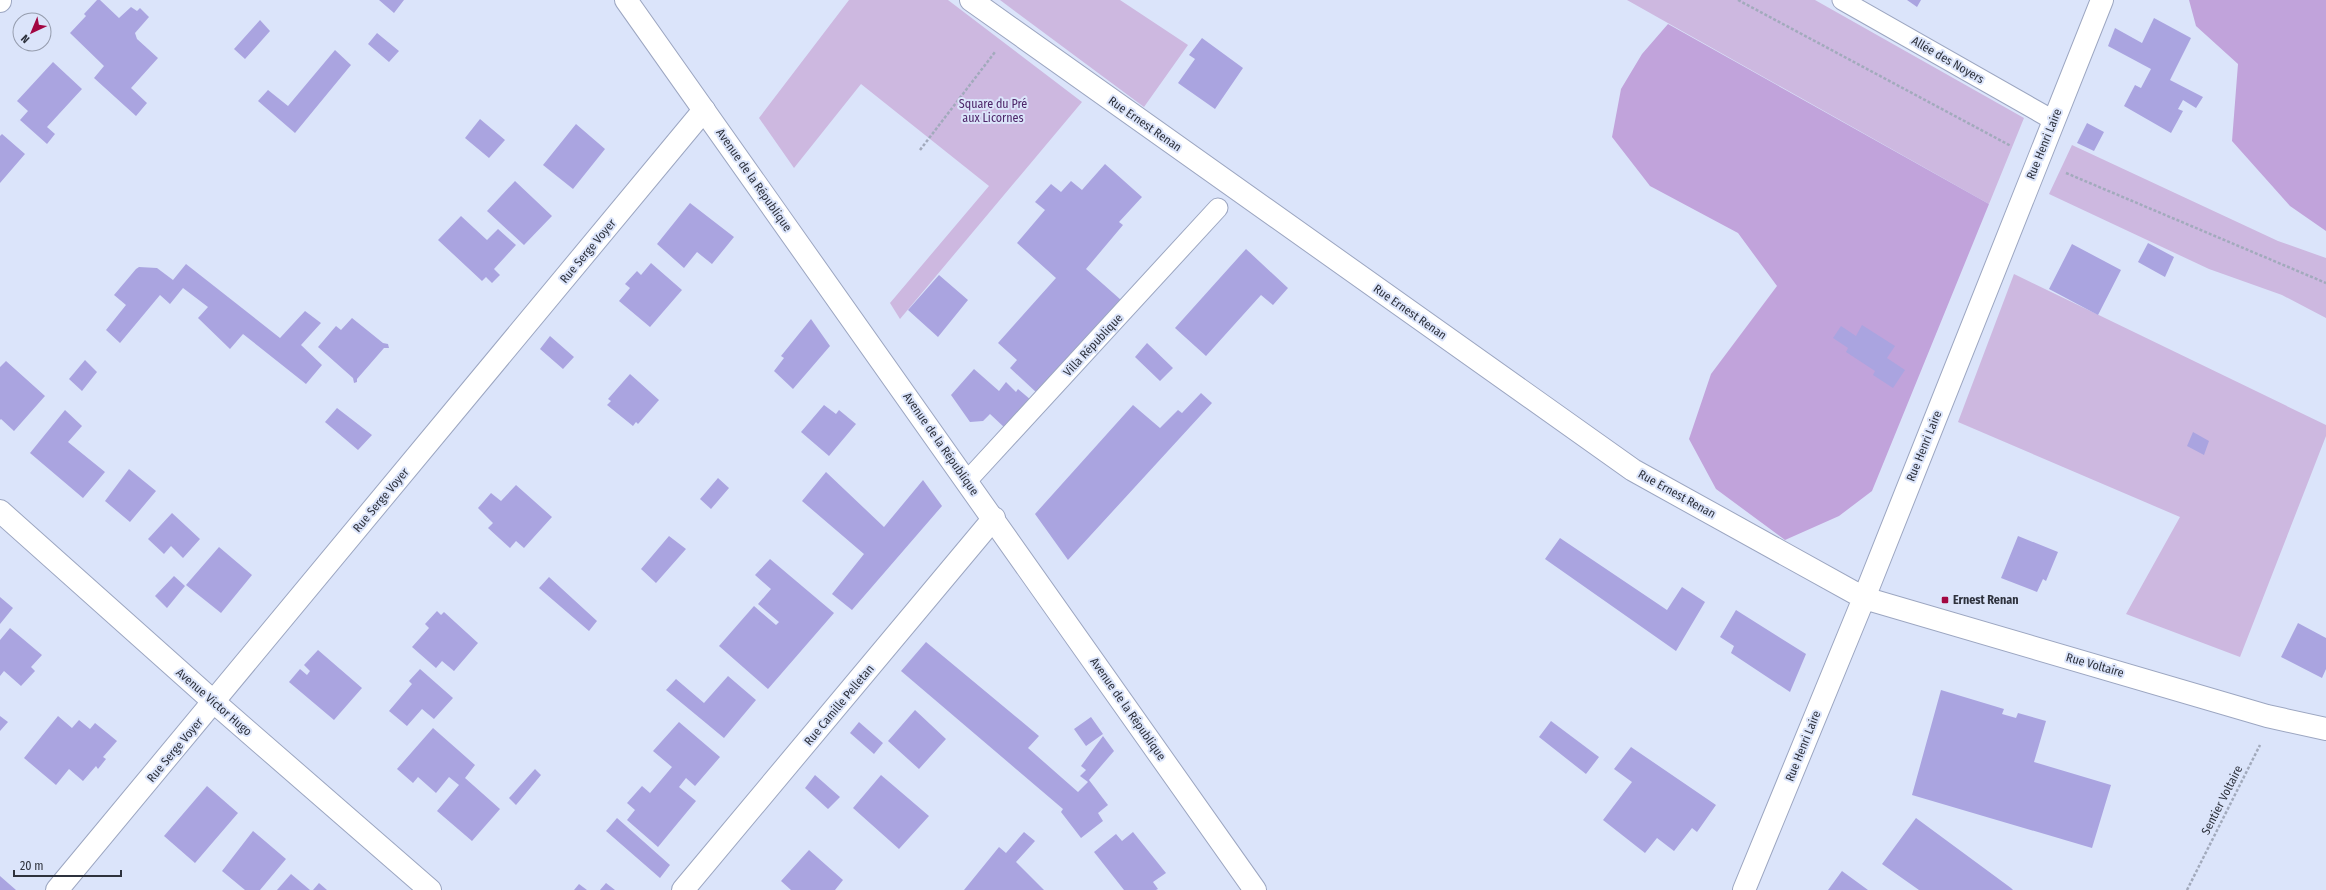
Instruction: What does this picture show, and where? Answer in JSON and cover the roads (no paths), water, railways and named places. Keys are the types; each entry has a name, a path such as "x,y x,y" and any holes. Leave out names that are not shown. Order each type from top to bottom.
{"street":[{"name":"Avenue de la République","path":"626,0 994,518 1255,890"},
{"name":"Rue Ernest Renan","path":"971,0 1633,470 1864,598"},
{"name":"Rue Henri Laire","path":"1744,890 1864,598 2037,160 2102,0"},
{"name":"Rue Serge Voyer","path":"57,890 704,110"},
{"name":"Avenue Victor Hugo","path":"0,511 214,702 430,890"},
{"name":"Rue Camille Pelletan","path":"683,890 934,592 994,518"},
{"name":"Rue Voltaire","path":"1864,598 2267,716 2326,728"}],"lane":[{"name":"Allée des Noyers","path":"1842,0 2053,120"},
{"name":"Villa République","path":"967,481 1218,208"}],"place":[{"name":"Ernest Renan","path":"1945,600"}],"park label":[{"name":"Square du Pré aux Licornes","path":"993,111"}]}
